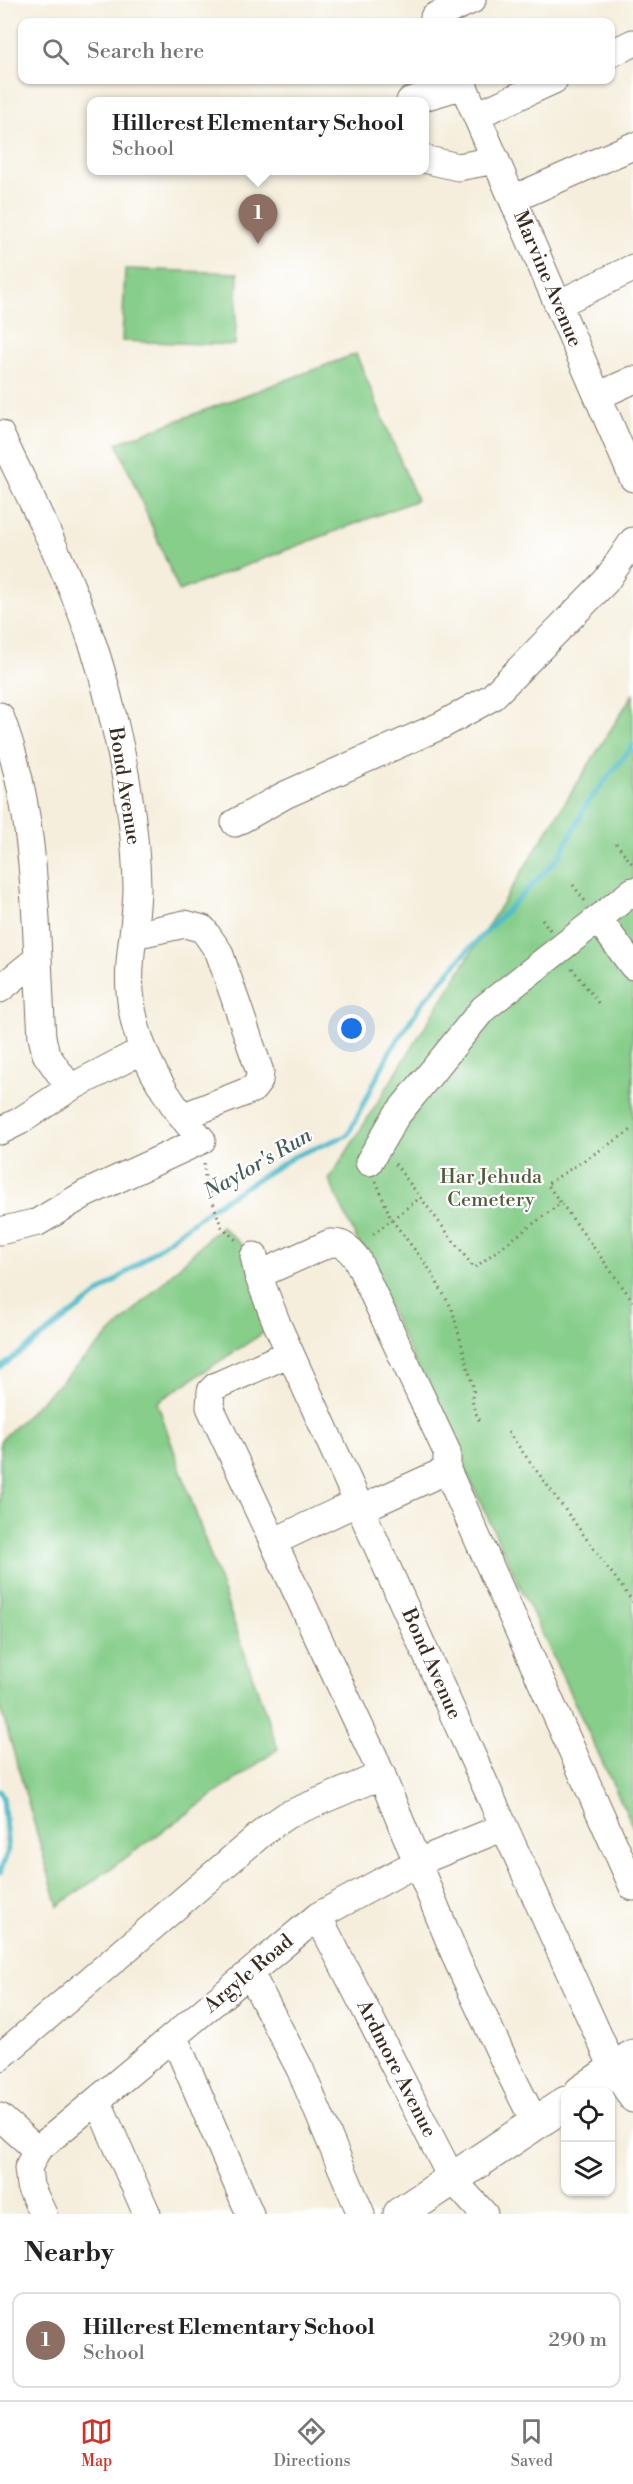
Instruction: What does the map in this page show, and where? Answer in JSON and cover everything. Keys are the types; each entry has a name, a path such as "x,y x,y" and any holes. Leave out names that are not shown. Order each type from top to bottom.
{"main road":[{"path":"586,2088 624,2063"},
{"path":"400,2214 561,2106"}],"street":[{"path":"433,13 472,0"},
{"path":"615,52 633,43"},
{"path":"423,97 457,84"},
{"name":"Marvine Avenue","path":"463,84 633,478"},
{"path":"477,115 546,84"},
{"path":"513,199 633,146"},
{"path":"429,160 458,167 496,160"},
{"path":"558,304 633,268"},
{"path":"598,396 633,380"},
{"name":"Bond Avenue","path":"0,434 60,563 99,663 127,786 137,886 130,991 143,1050 152,1073 182,1117 202,1140 86,1194 38,1222 0,1231"},
{"path":"235,823 285,795 442,725 492,697 606,581 633,541"},
{"path":"0,716 24,802 31,864 42,1037 46,1054 70,1088"},
{"path":"374,1153 396,1116 483,1009 633,891"},
{"path":"598,919 633,966"},
{"path":"134,935 185,924 203,929 219,952 260,1072 259,1081 253,1089 182,1117"},
{"path":"0,989 37,959"},
{"path":"0,1131 20,1121 70,1088 143,1050"},
{"name":"Bond Avenue","path":"447,1470 447,1452 357,1259 349,1249 342,1244 330,1243 256,1266 290,1353 504,1827 624,2063 633,2100"},
{"path":"290,1353 216,1386 209,1397 210,1407 382,1775 458,1962 536,2123"},
{"path":"273,1542 447,1470 633,1887"},
{"path":"0,2057 268,1828 287,1815 382,1775"},
{"name":"Argyle Road","path":"33,2159 97,2100 318,1916 418,1862 504,1827"},
{"name":"Ardmore Avenue","path":"318,1916 452,2179 484,2214"},
{"path":"250,1973 300,2069 361,2214"},
{"path":"174,2037 250,2214"},
{"path":"97,2100 147,2214"},
{"path":"0,2117 33,2159 30,2186 43,2214"}],"path":[{"path":"616,843 633,865"},
{"path":"559,950 599,1004"},
{"path":"633,1129 548,1184 633,1301"},
{"path":"374,1153 420,1198 474,1268 561,1203"},
{"path":"374,1153 391,1219 428,1267 452,1309 474,1390 471,1396 473,1407 481,1424"},
{"path":"205,1179 221,1226"},
{"path":"373,1234 420,1198"},
{"path":"508,1432 633,1602"}],"green space":[{"path":"125,269 238,273 235,345 122,341"},
{"path":"356,354 417,500 179,591 117,443"},
{"name":"Har Jehuda Cemetery","path":"633,694 633,1827 329,1180"},
{"path":"221,1226 254,1256 277,1324 157,1402 278,1749 58,1906 0,1705 0,1441"}],"waterway":[{"name":"Naylor's Run","path":"0,1368 214,1206 295,1156 348,1135 389,1053 422,1003 468,950 559,857 587,804 633,745"},
{"name":"Naylor's Run","path":"0,1791 3,1796 8,1851 0,1873"}],"place":[{"name":"Hillcrest Elementary School","path":"258,244"}]}
